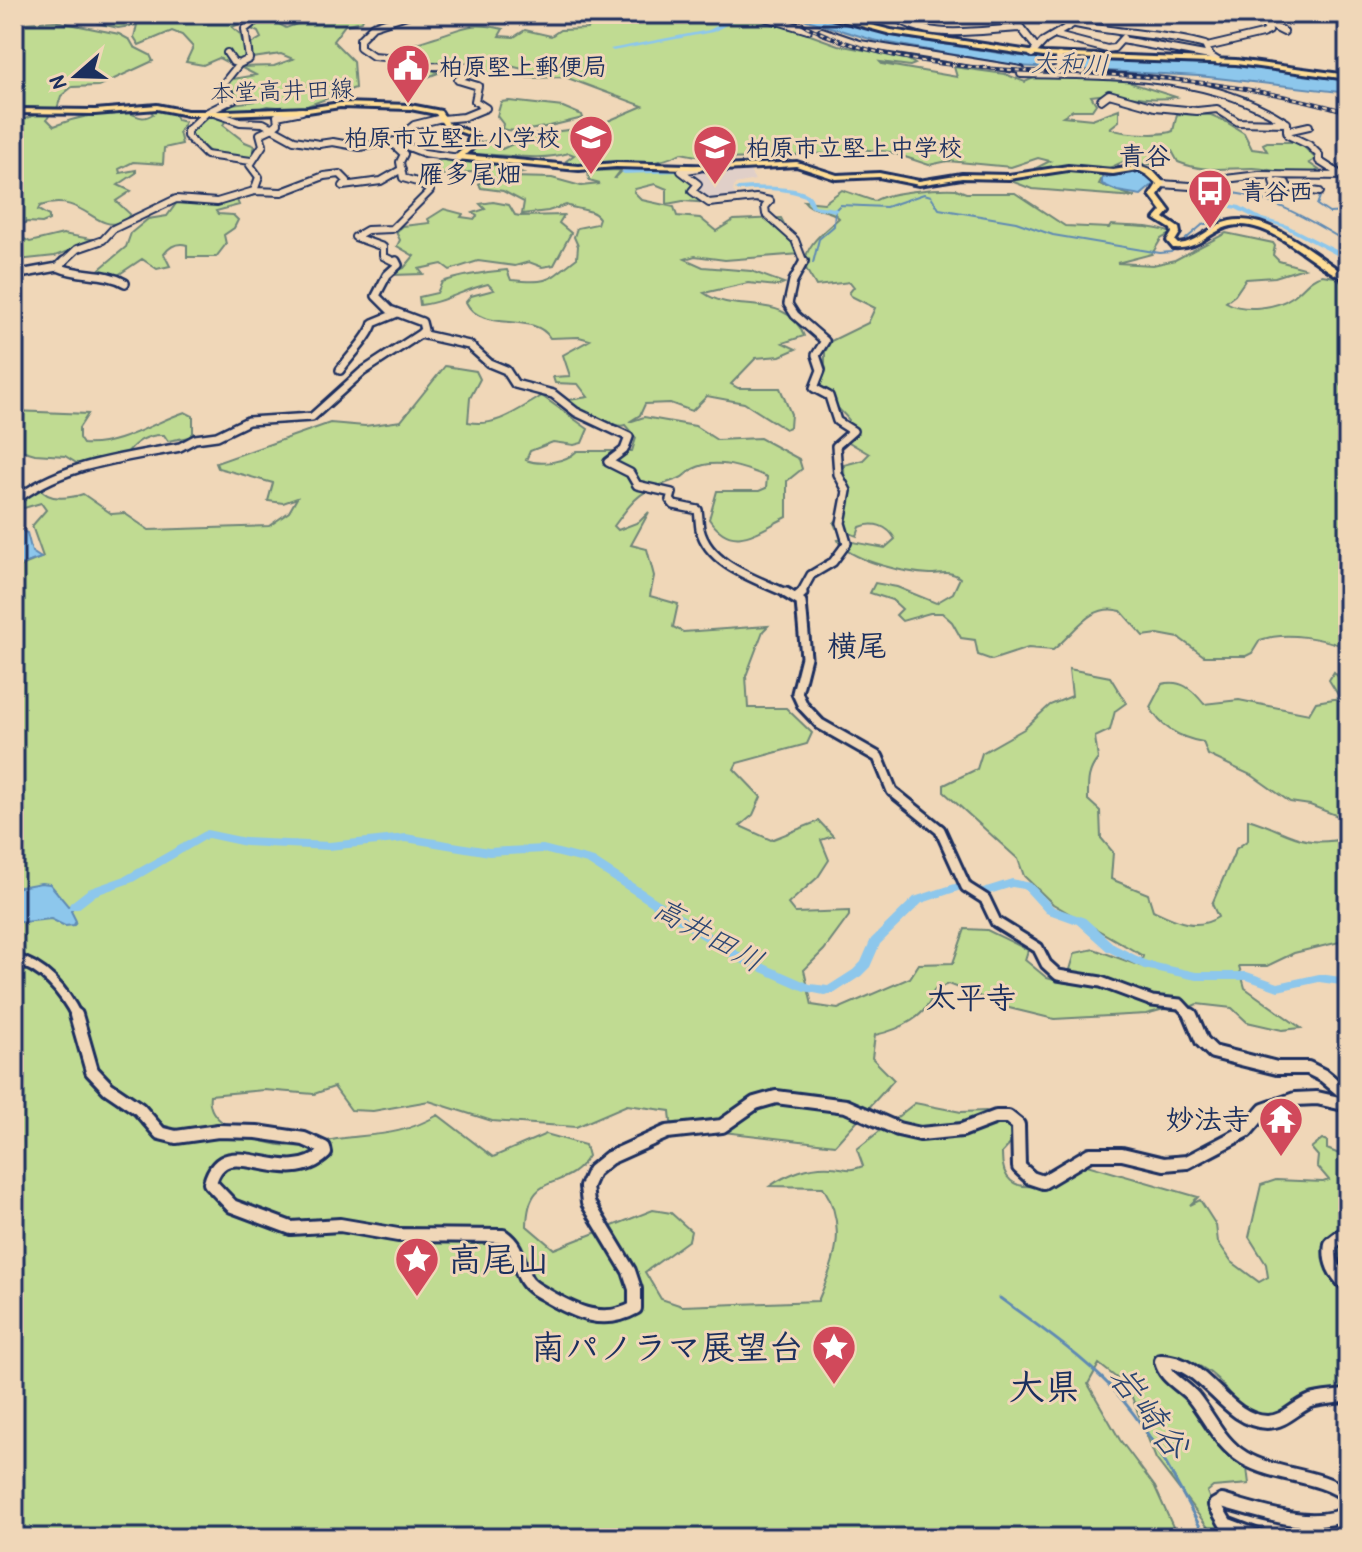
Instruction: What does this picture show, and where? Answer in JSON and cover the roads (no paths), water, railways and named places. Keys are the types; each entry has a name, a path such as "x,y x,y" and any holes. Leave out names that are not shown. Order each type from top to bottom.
{"highway":[{"path":"819,14 891,32 1034,50 1059,57 1218,61 1348,77"}],"main road":[{"name":"本堂高井田線","path":"14,111 95,112 157,107 187,113 210,113 304,110 330,106 410,107 436,111 446,125 473,134 470,147 459,157"},
{"path":"459,157 579,168 797,164 836,177 866,174 919,183 962,176 1009,177 1068,168 1113,172 1139,168 1150,173 1161,184 1154,195 1166,211 1159,219 1177,230 1171,241 1176,246 1194,244 1228,223 1248,223 1284,238 1348,279"}],"street":[{"path":"251,161 206,155 187,136 187,131 234,99 232,92 223,84 239,64 249,59 245,29 264,14"},
{"path":"284,14 298,14"},
{"path":"432,14 456,14"},
{"path":"753,14 808,30"},
{"path":"890,14 908,27 950,33 1021,28"},
{"path":"1027,14 1017,23 1034,50 1071,25"},
{"path":"1043,14 1071,25 1178,38 1207,47 1239,38 1256,37 1269,31 1266,27 1270,25 1284,32"},
{"path":"1087,14 1101,17"},
{"path":"392,143 402,140 403,134 414,125 464,117 486,108 475,101 478,86 458,80 477,67 429,66 422,60 373,56 360,47 360,39 371,28 406,15"},
{"path":"822,31 860,44 1021,70 1059,69 1059,57"},
{"path":"1057,36 1107,49 1114,48 1123,38 1210,56 1218,61"},
{"path":"1207,47 1210,56"},
{"path":"227,53 233,62 239,64"},
{"path":"1021,70 1021,74 1110,76 1197,85 1267,110 1287,127 1288,135 1309,145 1319,155 1319,161 1344,176"},
{"path":"1131,105 1102,99 1109,94 1155,107 1191,111 1217,109 1238,122 1309,126"},
{"path":"254,191 259,177 250,165 263,145 260,134 278,123 277,116 304,110"},
{"path":"210,113 240,122 259,122 294,140 360,147 401,142 424,153 459,157"},
{"path":"14,502 28,490 78,468 180,447 195,439 217,436 248,421 312,417 362,372 420,334 424,330 422,322 395,314 382,305 376,296 387,275 398,265 396,261 383,256 383,247 355,237 367,230 392,229 430,191 403,178 400,162 404,154 392,143"},
{"path":"702,167 681,171 696,180 698,184 692,191 705,204 717,205 745,197 767,199 770,201 765,207 766,214 786,229 799,247 804,262 793,281 788,304 795,315 825,341 816,355 821,370 814,388 829,396 837,421 853,431 836,446 838,474 846,489 841,523 847,543 833,562 811,575 802,594 796,598"},
{"path":"58,267 77,249 100,242 113,229 157,206 181,198 217,202 254,191 282,192 324,176 340,174 347,181 343,186 377,182 402,169"},
{"path":"1161,184 1205,187 1217,180 1344,176"},
{"path":"1270,190 1272,178"},
{"path":"1272,178 1286,183 1288,188 1320,192"},
{"path":"14,275 58,267 79,275 111,276 125,283"},
{"path":"340,370 357,345 370,336 373,323 395,314"},
{"path":"420,334 460,340 489,363 506,370 515,384 553,394 566,406 629,437 624,450 608,462 630,473 637,485 672,493 670,500 674,505 698,510 701,532 714,552 747,576 801,602 806,657 799,676 798,698 817,724 857,741 879,758 885,767 890,789 908,809 934,823 957,864 961,881 985,899 996,922 1038,948 1046,964 1058,975 1101,982 1152,1001 1180,1004 1191,1015 1202,1041 1213,1052 1277,1068 1308,1068 1324,1076 1348,1096"},
{"path":"14,959 36,965 60,993 78,1019 82,1048 91,1069 110,1092 141,1111 159,1133 180,1137 231,1130 297,1137 316,1142 324,1148 325,1153 314,1163 294,1169 238,1158 223,1161 211,1173 210,1183 232,1206 298,1228 340,1225 398,1235 503,1236 519,1252 528,1282 581,1315 618,1315 632,1311 637,1303 632,1271 598,1226 586,1195 588,1179 599,1163 667,1132 725,1125 751,1105 768,1098 839,1104 918,1134 963,1130 1000,1116 1007,1117 1018,1125 1017,1164 1032,1179 1043,1182 1090,1154 1122,1154 1164,1164 1187,1162 1246,1131 1264,1110 1291,1100 1317,1098 1348,1105"},
{"path":"1348,1231 1331,1244 1329,1259 1348,1286"},
{"path":"1348,1395 1311,1401 1282,1420 1262,1422 1232,1407 1213,1388 1176,1362 1168,1359 1161,1361 1164,1371 1192,1396 1219,1437 1242,1457 1278,1473 1338,1486 1348,1496"},
{"path":"1263,1538 1237,1531 1221,1521 1215,1505 1222,1501 1268,1514 1329,1519 1342,1518 1348,1513"}],"water":[{"name":"大和川","path":"787,14 810,14 898,37 1018,56 1256,67 1348,81 1348,93 1199,76 1017,66 873,40"},
{"path":"1137,169 1148,173 1156,182 1141,195 1117,191 1102,184 1102,178"},
{"path":"14,527 27,533 32,552 41,558 14,567"},
{"path":"50,884 68,906 74,905 71,911 76,921 74,925 65,926 51,919 14,923 14,888"}],"waterway":[{"path":"613,49 711,31 744,14"},
{"path":"512,162 573,170"},
{"path":"624,172 679,171"},
{"path":"738,189 795,192 807,196 813,207 835,210"},
{"path":"1212,191 1231,192 1267,201 1300,215 1348,243"},
{"path":"813,263 819,239 834,226 835,210 840,205 886,207 924,194 931,196 939,209 1016,222 1053,235 1160,253 1171,252 1202,225 1223,219 1224,205"},
{"path":"1321,194 1317,205 1329,213 1348,212"},
{"path":"1224,205 1238,207 1260,219 1285,226 1348,259"},
{"name":"高井田川","path":"74,906 92,892 129,879 207,834 245,842 329,846 406,838 489,852 543,849 590,861 740,958 808,988 824,991 831,990 857,973 866,964 875,942 918,900 961,886 983,892 1012,883 1027,886 1050,910 1081,921 1111,948 1144,965 1196,976 1247,976 1278,987 1319,978 1348,982"},
{"name":"岩崎谷","path":"1000,1298 1085,1363 1126,1404 1163,1459 1206,1538"},
{"path":"14,1523 23,1538"}],"railway":[{"path":"785,14 824,34 865,49 909,59 1000,69 1188,81 1268,93 1348,112"}],"place":[{"name":"柏原堅上郵便局","path":"408,105"},
{"name":"柏原市立堅上小学校","path":"591,176"},
{"name":"柏原市立堅上中学校","path":"715,186"},
{"name":"青谷西","path":"1210,230"},
{"name":"妙法寺","path":"1281,1158"},
{"name":"高尾山","path":"417,1298"},
{"name":"南パノラマ展望台","path":"834,1386"}],"district":[{"name":"青谷","path":"1145,155"},
{"name":"雁多尾畑","path":"470,173"},
{"name":"横尾","path":"857,645"},
{"name":"太平寺","path":"971,997"},
{"name":"大県","path":"1045,1385"}]}
